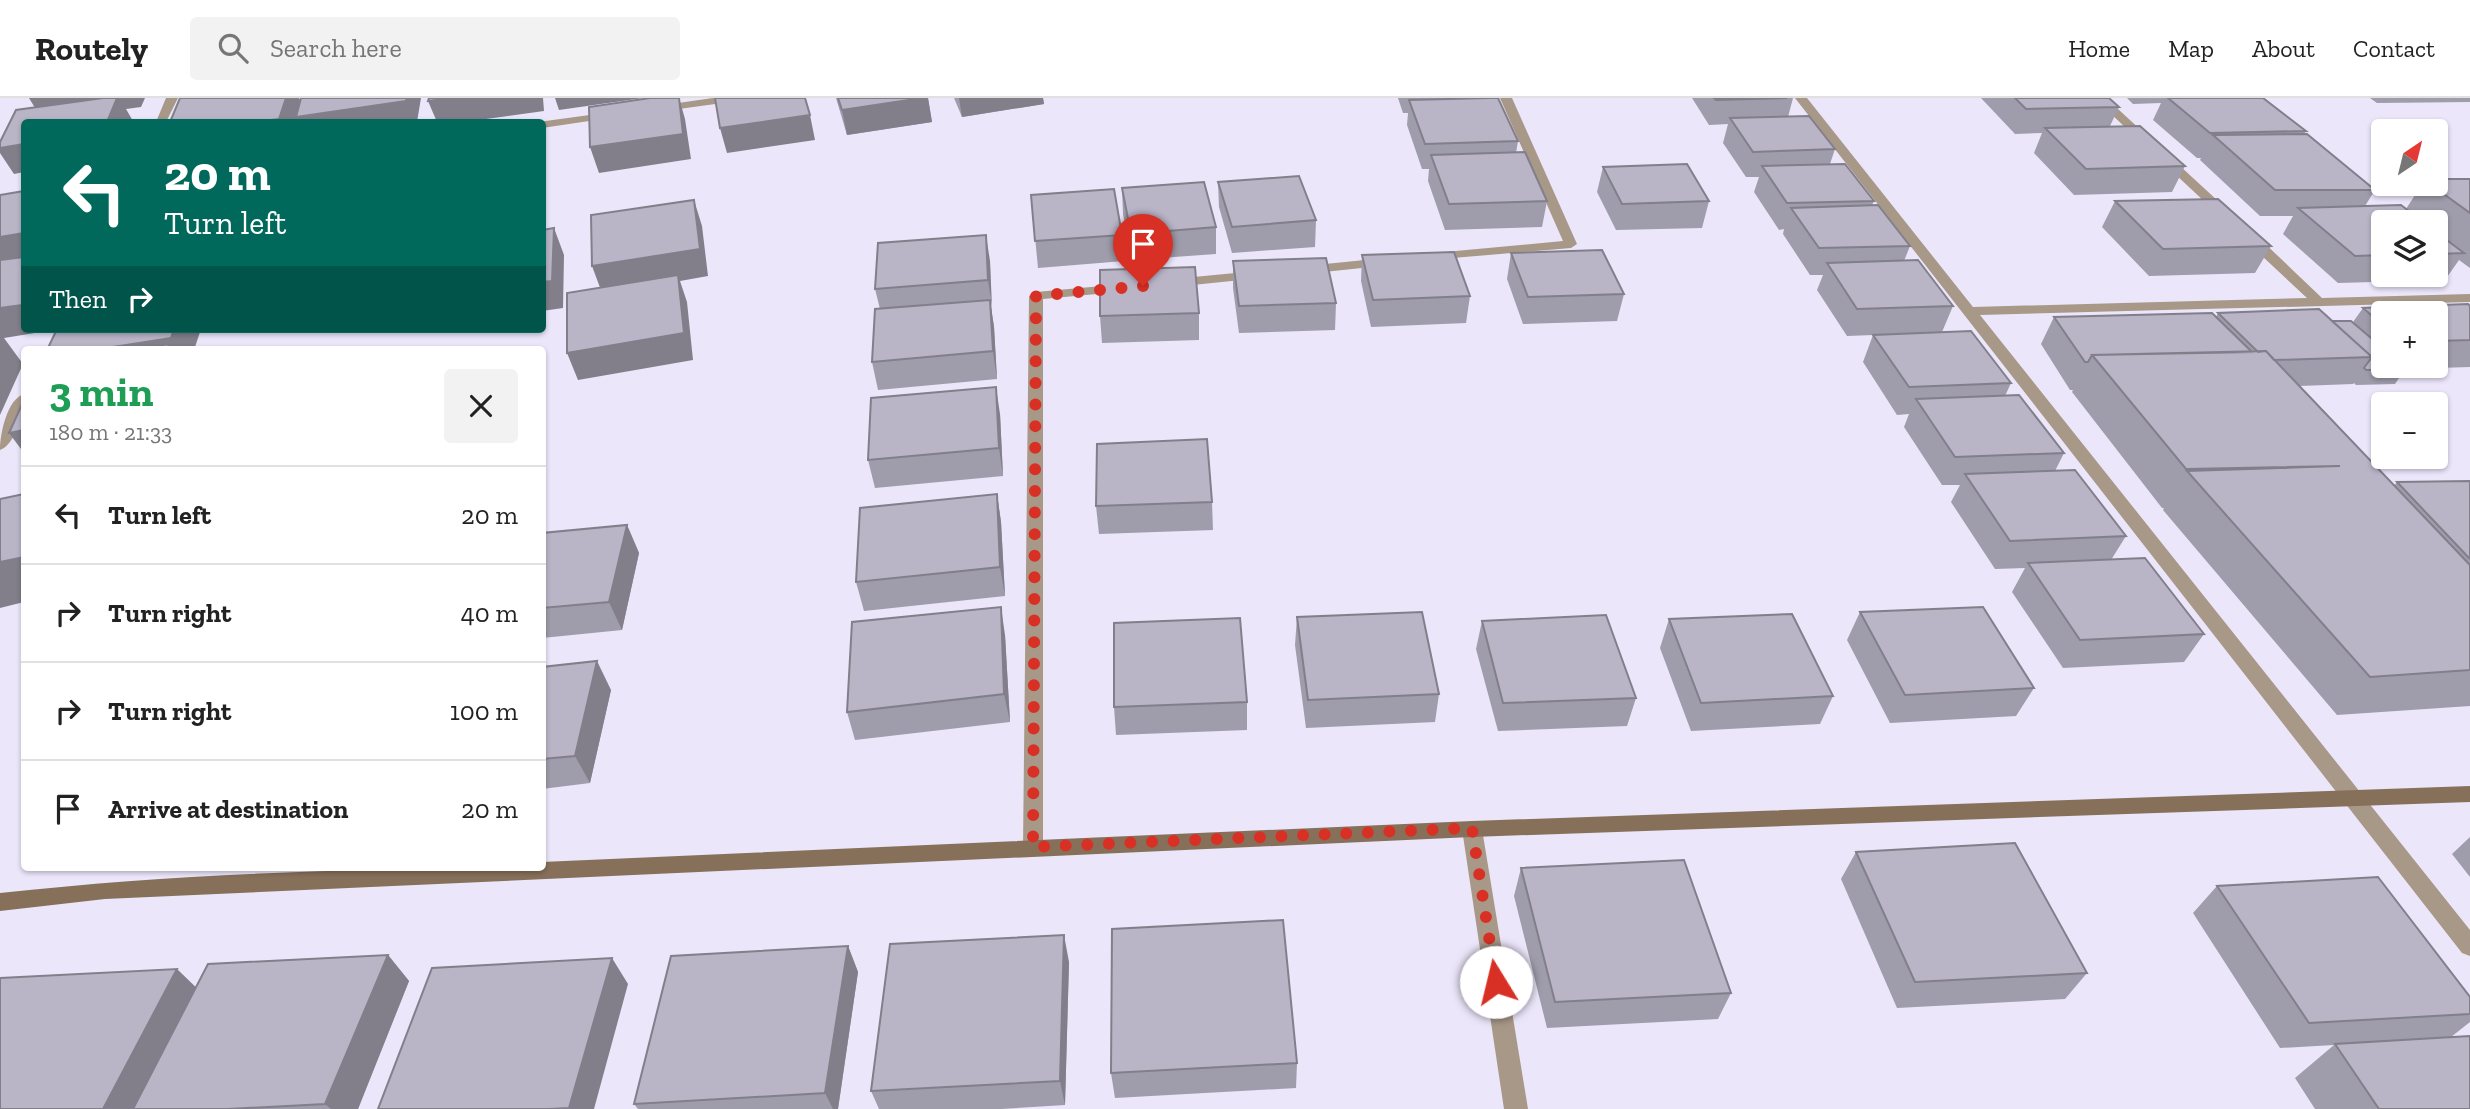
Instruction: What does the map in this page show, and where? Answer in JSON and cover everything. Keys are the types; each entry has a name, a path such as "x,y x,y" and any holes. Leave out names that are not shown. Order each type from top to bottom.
{"main road":[{"path":"546,870 1472,828 2470,794"},
{"path":"0,902 104,890 514,871"}],"street":[{"path":"162,119 172,98"},
{"path":"646,111 737,98"},
{"path":"1033,847 1036,296 1571,244 1506,98"},
{"path":"1801,98 2470,946"},
{"path":"2100,98 2318,301"},
{"path":"546,124 620,114"},
{"path":"1970,311 2470,298"},
{"path":"0,445 21,404"},
{"path":"1472,828 1516,1109"}],"building":[{"path":"117,98 108,119 21,119 21,144 0,148 0,142 16,110"},
{"path":"180,98 286,98 279,119 171,119"},
{"path":"301,98 407,98 406,101 296,117"},
{"path":"429,98 452,98 428,101"},
{"path":"650,98 679,98 683,134 590,147 589,107"},
{"path":"715,98 805,98 810,115 720,128"},
{"path":"838,98 922,98 842,110"},
{"path":"1498,98 1518,141 1425,144 1409,100"},
{"path":"1714,98 1787,98 1716,100"},
{"path":"2015,98 2109,98 2119,107 2026,109"},
{"path":"2168,98 2263,98 2306,131 2210,133"},
{"path":"1809,116 1835,149 1753,152 1730,118"},
{"path":"2140,126 2185,166 2086,169 2045,128"},
{"path":"2307,134 2371,187 2371,190 2275,190 2213,135"},
{"path":"1525,152 1547,201 1449,204 1431,155"},
{"path":"1687,164 1709,201 1622,204 1603,167"},
{"path":"1845,164 1874,201 1787,203 1762,166"},
{"path":"1299,176 1316,220 1232,227 1218,182"},
{"path":"2448,179 2470,179 2470,213 2447,196"},
{"path":"1204,182 1216,227 1131,234 1122,188"},
{"path":"1114,189 1122,235 1035,241 1031,195"},
{"path":"21,192 21,234 0,237 0,195"},
{"path":"2218,199 2271,246 2163,249 2115,201"},
{"path":"694,200 700,249 592,266 591,215"},
{"path":"1878,205 1910,246 1819,248 1791,208"},
{"path":"2401,205 2407,210 2371,210 2371,255 2355,256 2298,208"},
{"path":"554,228 552,281 546,282 546,229"},
{"path":"986,235 988,280 875,289 878,243"},
{"path":"2448,241 2464,253 2448,254"},
{"path":"1602,250 1624,294 1528,297 1511,253"},
{"path":"1454,252 1470,296 1373,300 1362,255"},
{"path":"21,257 21,305 0,308 0,260"},
{"path":"1326,258 1336,303 1239,306 1233,261"},
{"path":"1918,260 1953,306 1857,309 1827,263"},
{"path":"1195,267 1199,313 1100,316 1100,270"},
{"path":"678,275 684,333 567,353 567,293"},
{"path":"990,300 993,351 872,362 875,309"},
{"path":"2448,305 2470,306 2470,340 2448,341"},
{"path":"2319,309 2371,357 2274,360 2266,351 2258,352 2218,313"},
{"path":"2212,313 2252,352 2092,355 2088,362 2085,362 2054,317"},
{"path":"2332,321 2351,321 2371,338 2371,356"},
{"path":"1971,331 2011,383 1909,387 1873,335"},
{"path":"55,333 173,333 171,338 120,346 49,346"},
{"path":"2266,351 2371,461 2371,469 2378,469 2470,565 2470,670 2370,677 2187,471 2340,466 2186,469 2092,355"},
{"path":"2371,358 2371,370 2364,368"},
{"path":"996,387 999,448 868,460 871,398"},
{"path":"2019,395 2064,453 1955,457 1916,399"},
{"path":"21,407 21,431 9,433"},
{"path":"1207,439 1212,502 1096,506 1097,444"},
{"path":"2075,470 2126,536 2010,541 1965,474"},
{"path":"2470,481 2470,559 2397,482"},
{"path":"997,494 1000,567 856,582 860,508"},
{"path":"21,495 21,558 0,562 0,499"},
{"path":"627,525 609,602 546,608 546,533"},
{"path":"2145,558 2204,634 2080,640 2028,563"},
{"path":"1001,607 1004,694 847,712 852,622"},
{"path":"1983,607 2034,688 1905,695 1860,612"},
{"path":"1422,612 1439,694 1308,700 1297,617"},
{"path":"1792,614 1833,696 1701,703 1669,619"},
{"path":"1606,615 1636,698 1503,703 1482,621"},
{"path":"1240,618 1247,702 1114,707 1114,623"},
{"path":"597,661 575,756 546,759 546,667"},
{"path":"2015,843 2087,973 1915,982 1856,852"},
{"path":"1684,860 1731,993 1555,1002 1521,868"},
{"path":"2378,877 2470,997 2470,1014 2309,1023 2217,886"},
{"path":"1283,920 1297,1063 1111,1073 1112,929"},
{"path":"1064,935 1060,1081 871,1091 890,944"},
{"path":"848,946 825,1093 634,1104 671,956"},
{"path":"388,955 325,1104 228,1109 133,1109 208,964"},
{"path":"612,958 569,1108 378,1109 432,968"},
{"path":"177,969 103,1109 0,1109 0,978"},
{"path":"2470,1036 2470,1109 2379,1109 2335,1044"}],"route":[{"path":"1143,286 1036,296 1033,847 1472,828 1496,982"}]}
